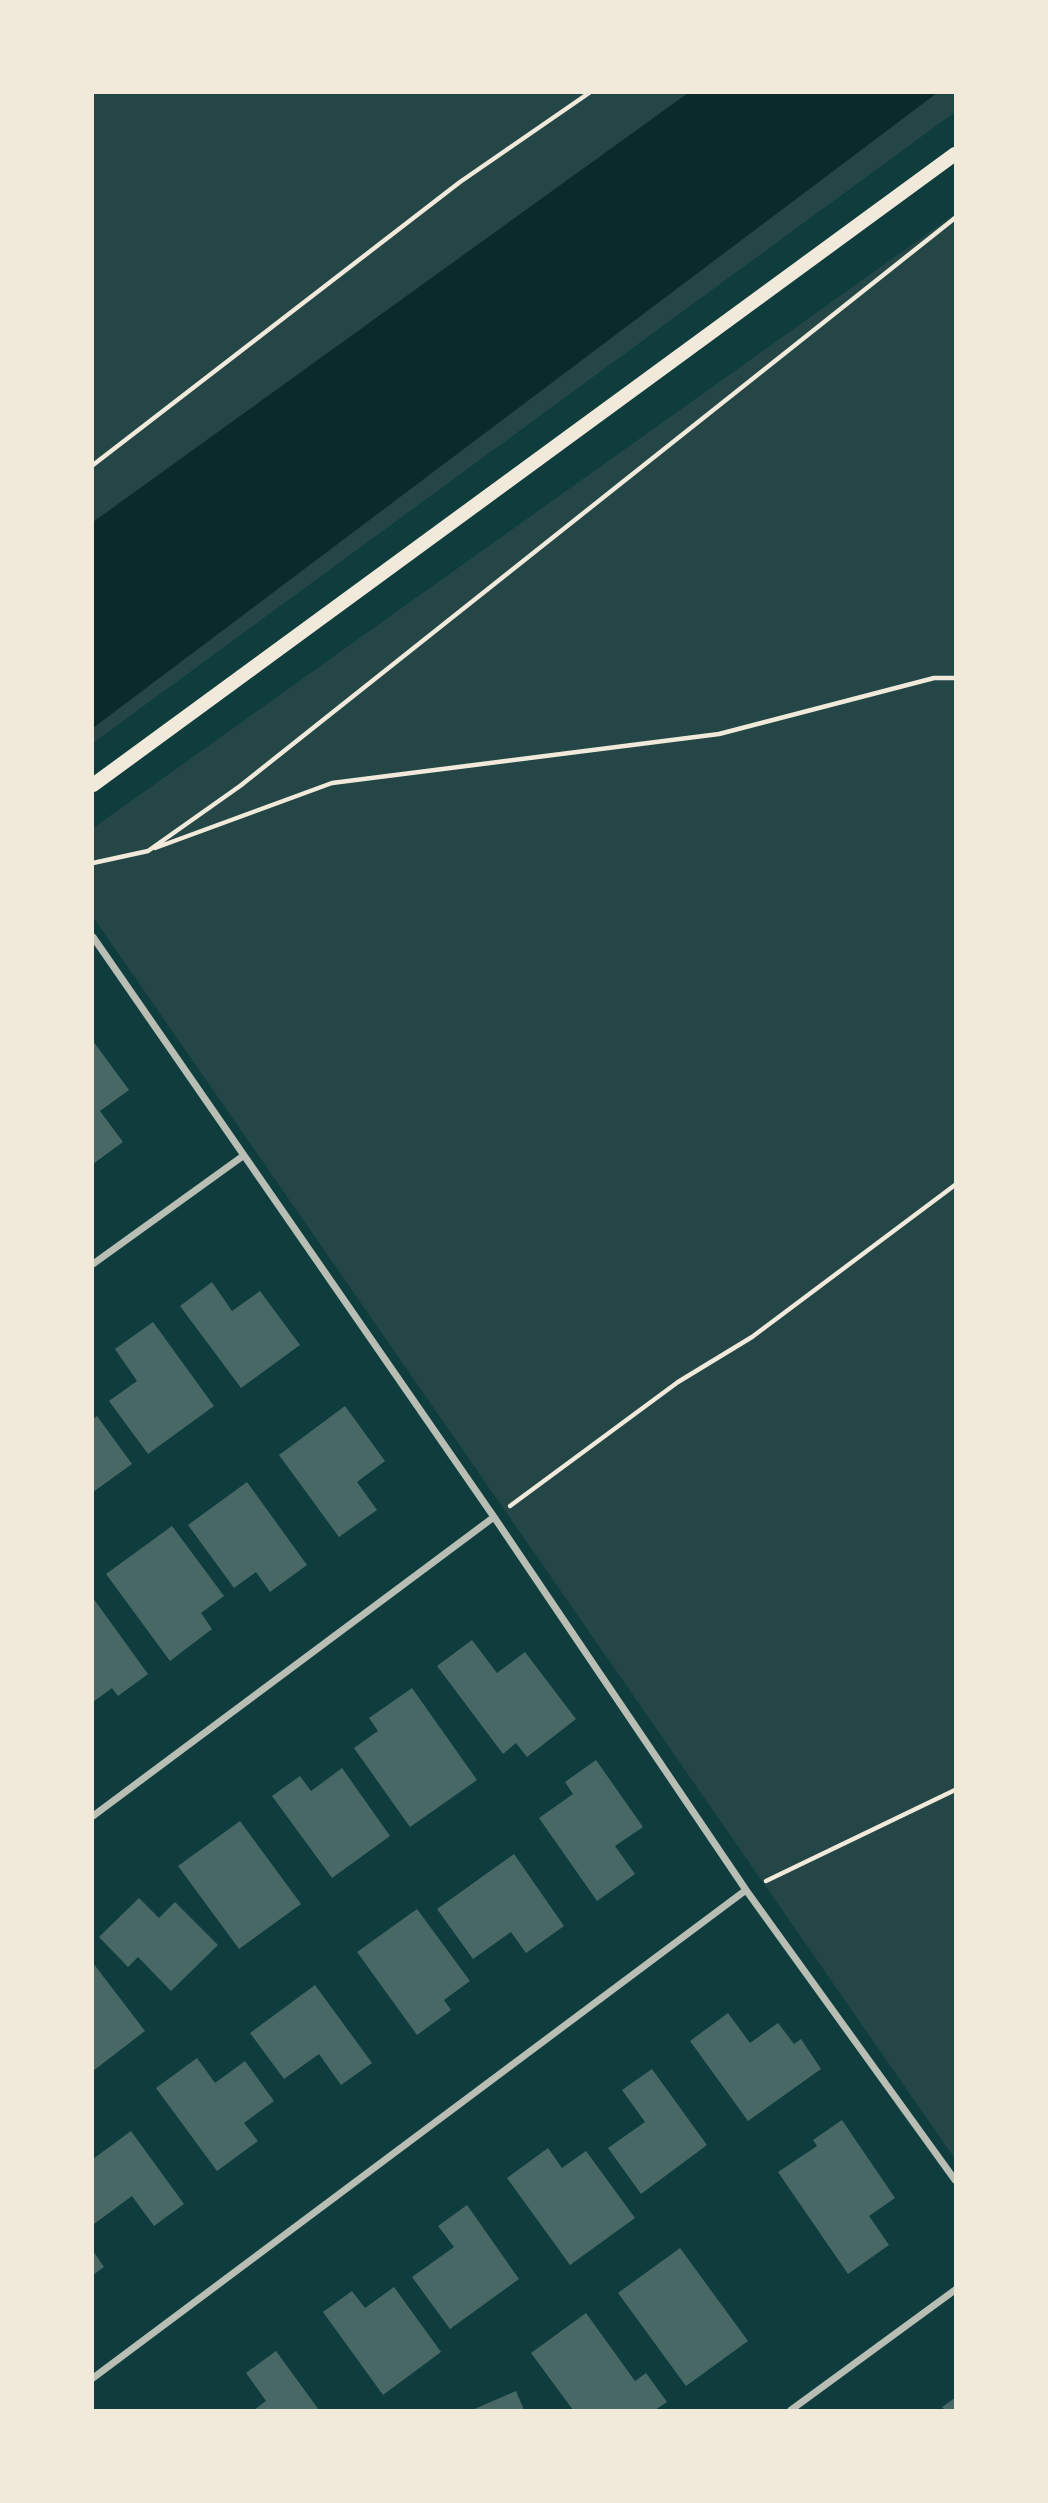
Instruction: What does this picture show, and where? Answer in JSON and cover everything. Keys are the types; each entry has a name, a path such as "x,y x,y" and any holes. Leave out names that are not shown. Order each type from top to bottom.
{"main road":[{"path":"93,785 955,154"}],"street":[{"path":"93,937 494,1517 746,1890 955,2180"},
{"path":"93,1264 243,1156"},
{"path":"93,1816 494,1517"},
{"path":"93,2378 746,1890"},
{"path":"791,2410 955,2290"}],"path":[{"path":"93,465 460,182 589,93"},
{"path":"148,851 240,786 955,218"},
{"path":"93,863 148,851 332,783 719,734 934,678 955,678"},
{"path":"494,1517 678,1382 752,1337 955,1185"},
{"path":"746,1890 955,1790"}],"shaded area":[{"path":"93,93 955,93 955,112 93,743"},
{"path":"688,93 937,93 93,728 93,522"},
{"path":"955,214 955,2159 93,917 93,828"}],"building":[{"path":"93,1041 129,1090 100,1111 123,1142 93,1164"},
{"path":"212,1282 232,1311 260,1291 300,1345 241,1388 180,1306"},
{"path":"153,1322 214,1406 148,1454 109,1401 137,1381 115,1349"},
{"path":"345,1406 385,1461 357,1482 377,1510 339,1537 279,1455"},
{"path":"97,1416 132,1464 93,1492 93,1419"},
{"path":"247,1482 307,1565 270,1592 256,1572 234,1588 188,1525"},
{"path":"172,1526 224,1596 201,1613 212,1629 170,1661 106,1574"},
{"path":"93,1598 148,1674 118,1696 112,1688 93,1702"},
{"path":"472,1640 497,1673 525,1652 576,1719 527,1757 516,1743 503,1754 437,1666"},
{"path":"412,1688 477,1780 410,1827 354,1748 378,1731 369,1718"},
{"path":"596,1760 643,1827 615,1846 635,1874 597,1901 539,1818 573,1794 565,1782"},
{"path":"342,1768 390,1836 332,1878 272,1796 300,1776 311,1791"},
{"path":"240,1821 301,1904 239,1949 178,1866"},
{"path":"514,1854 564,1926 526,1953 511,1932 473,1959 437,1909"},
{"path":"139,1898 159,1918 175,1902 218,1945 171,1991 138,1957 128,1967 99,1937"},
{"path":"417,1909 470,1981 444,2000 451,2010 417,2035 357,1952"},
{"path":"93,1963 145,2031 93,2071"},
{"path":"315,1985 372,2063 341,2085 319,2054 284,2079 250,2033"},
{"path":"728,2013 750,2043 778,2023 794,2044 801,2039 821,2069 748,2121 690,2041"},
{"path":"197,2058 215,2083 245,2061 274,2101 244,2123 258,2141 217,2171 156,2088"},
{"path":"652,2069 707,2145 641,2194 608,2148 645,2122 622,2090"},
{"path":"842,2120 895,2198 869,2216 889,2245 848,2274 778,2172 817,2146 813,2140"},
{"path":"131,2131 184,2204 154,2226 132,2196 94,2224 93,2159"},
{"path":"548,2148 562,2168 586,2151 635,2218 570,2265 507,2178"},
{"path":"467,2205 519,2279 450,2329 412,2277 454,2247 438,2226"},
{"path":"680,2248 748,2341 686,2386 618,2293"},
{"path":"93,2251 104,2267 93,2275"},
{"path":"394,2287 441,2352 383,2395 323,2312 352,2291 365,2308"},
{"path":"586,2313 635,2381 646,2373 667,2402 655,2410 573,2410 531,2353"},
{"path":"276,2351 319,2410 254,2410 266,2401 246,2373"},
{"path":"516,2391 524,2410 472,2410"},
{"path":"955,2398 955,2410 945,2410 942,2407"}]}
